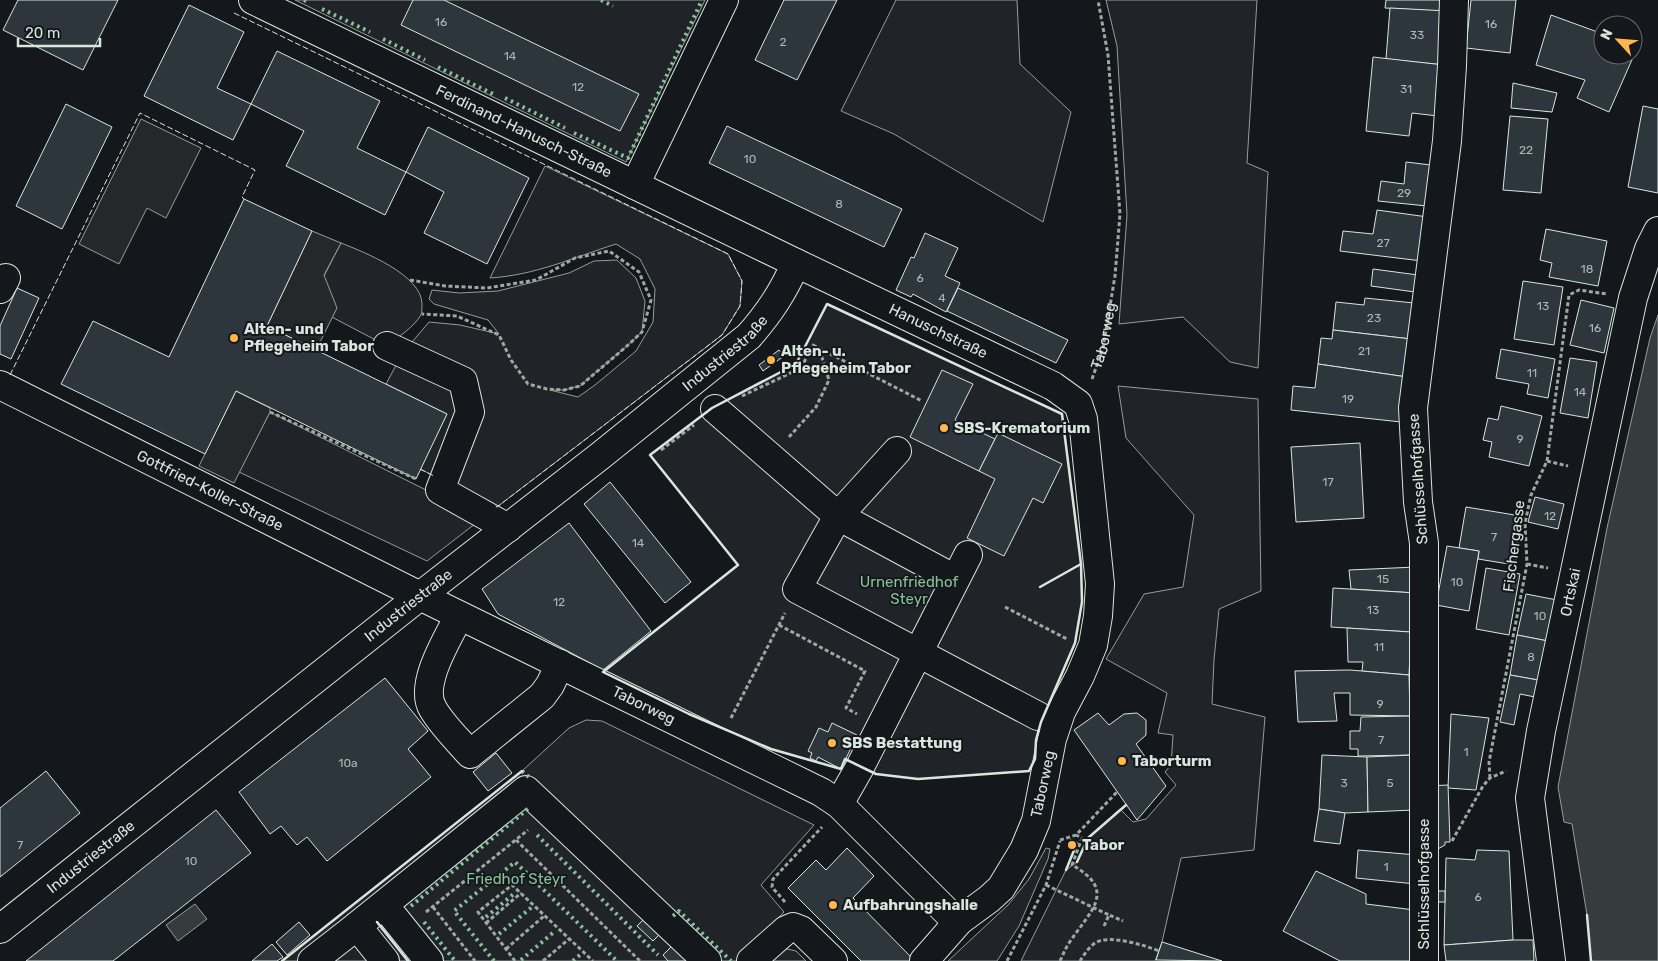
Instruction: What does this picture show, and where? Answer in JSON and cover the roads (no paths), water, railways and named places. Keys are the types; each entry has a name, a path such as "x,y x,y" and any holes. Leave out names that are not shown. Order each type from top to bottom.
{"street":[{"name":"Ferdinand-Hanusch-Straße","path":"253,0 796,264"},
{"path":"635,185 724,0"},
{"name":"Schlüsselhofgasse","path":"1424,961 1424,544 1418,502 1413,408 1447,142 1454,0"},
{"name":"Ortskai","path":"1551,961 1530,798 1541,731 1633,298 1648,249 1658,231"},
{"name":"Hanuschstraße","path":"796,264 1053,386 1078,404"},
{"name":"Industriestraße","path":"0,929 749,336 767,316 782,294 796,264"},
{"path":"386,346 463,381 470,412 440,490 508,528"},
{"name":"Gottfried-Koller-Straße","path":"0,385 420,596"},
{"name":"Taborweg","path":"420,596 821,792 839,804 959,922 1001,888 1024,850 1036,821 1052,739 1061,712 1080,676 1093,645 1098,616 1100,584 1083,419 1078,404"},
{"path":"715,409 838,516 955,578"},
{"path":"897,451 838,516 797,589 1038,716"},
{"path":"839,804 968,554"},
{"path":"459,616 433,670 429,697 432,709 470,754 542,696 550,685 560,664"},
{"path":"312,961 526,790 706,961"},
{"path":"384,904 429,961"},
{"path":"924,961 959,922"},
{"path":"357,926 385,961"},
{"path":"751,961 786,930 792,927 801,930 833,961"}],"place":[{"name":"Alten- und Pflegeheim Tabor","path":"234,338"},
{"name":"Alten- u. Pflegeheim Tabor","path":"771,360"},
{"name":"SBS-Krematorium","path":"944,428"},
{"name":"SBS Bestattung","path":"832,743"},
{"name":"Taborturm","path":"1122,761"},
{"name":"Tabor","path":"1072,845"},
{"name":"Aufbahrungshalle","path":"833,905"}],"park label":[{"name":"Urnenfriedhof Steyr","path":"909,590"},
{"name":"Friedhof Steyr","path":"516,879"}]}
